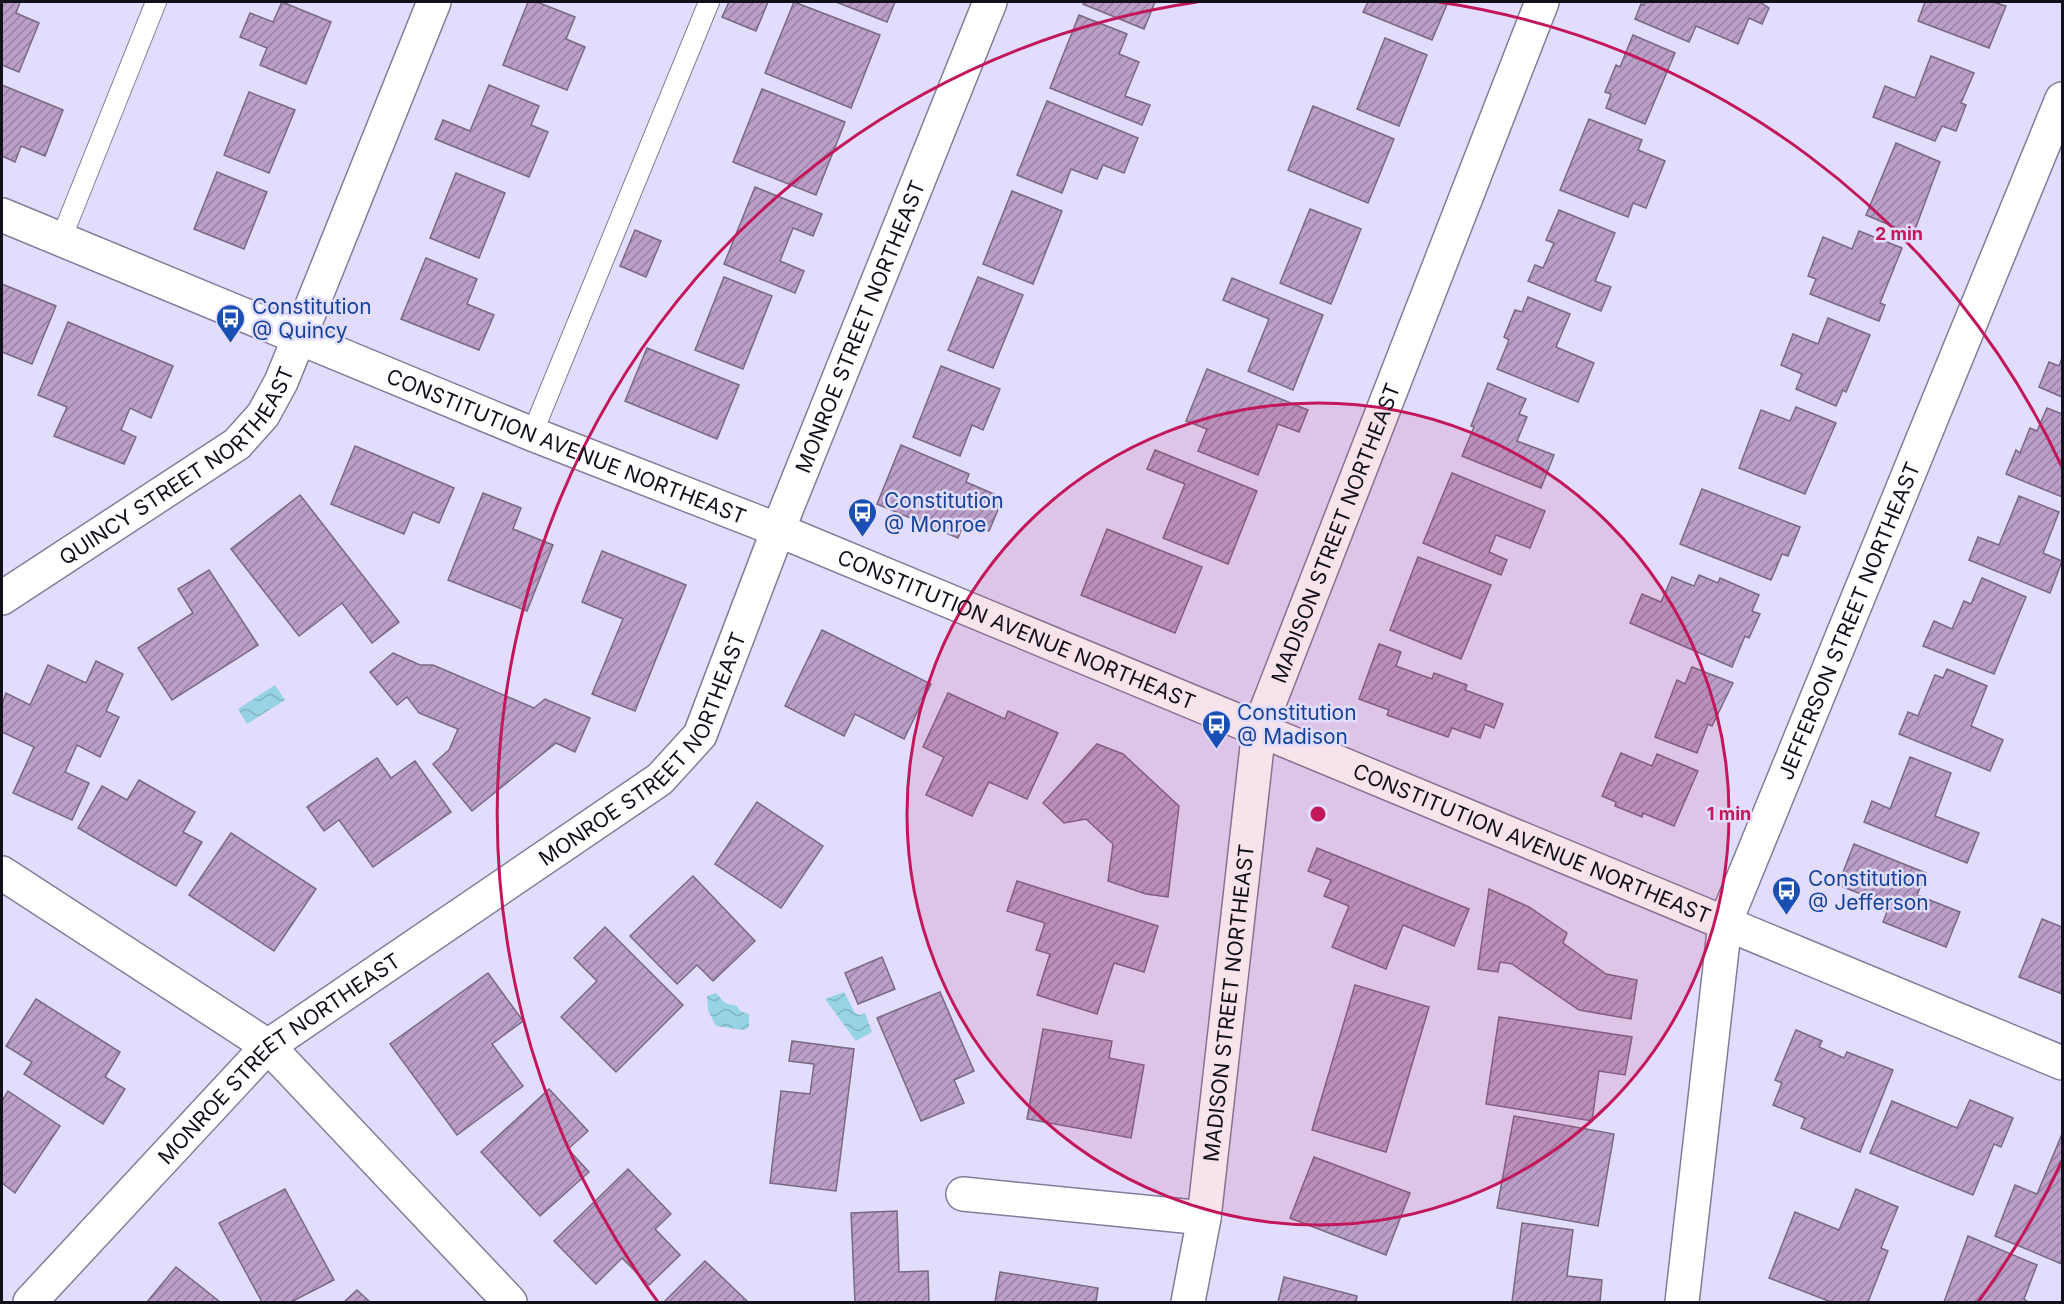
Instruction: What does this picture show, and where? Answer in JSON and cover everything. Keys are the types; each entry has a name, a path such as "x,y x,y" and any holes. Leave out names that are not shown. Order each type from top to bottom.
{"street":[{"name":"QUINCY STREET NORTHEAST","path":"2,598 237,444 263,415 281,382 434,2"},
{"name":"MONROE STREET NORTHEAST","path":"30,1302 268,1046 660,779 700,735 778,530 990,2"},
{"name":"MADISON STREET NORTHEAST","path":"1188,1302 1204,1218 1259,729 1542,2"},
{"name":"JEFFERSON STREET NORTHEAST","path":"1682,1302 1725,923 2062,99"},
{"name":"CONSTITUTION AVENUE NORTHEAST","path":"2,215 532,434 778,530 2062,1063"},
{"path":"2,873 268,1046 510,1302"},
{"path":"963,1194 1204,1218"}],"lane":[{"path":"61,239 156,2"},
{"path":"532,434 709,2"}],"water":[{"path":"275,685 285,700 247,724 238,709"},
{"path":"844,992 855,1013 860,1015 865,1013 872,1032 856,1041 825,999"},
{"path":"716,993 725,1003 737,1006 740,1011 749,1014 749,1027 744,1030 716,1026 708,1010 707,996"}],"building":[{"path":"2,2 20,2 16,13 39,23 19,72 2,65"},
{"path":"282,2 331,22 306,84 260,65 267,48 240,37 250,13 273,22"},
{"path":"528,2 537,2 575,17 566,39 585,47 567,90 503,65"},
{"path":"729,2 768,2 756,31 722,17"},
{"path":"794,2 880,35 851,108 765,73"},
{"path":"836,2 895,2 887,22"},
{"path":"1084,2 1155,2 1144,29 1083,4"},
{"path":"1368,2 1448,2 1432,40 1363,12"},
{"path":"1645,2 1760,2 1769,8 1762,24 1749,18 1738,44 1696,26 1689,42 1635,19 1641,4 1644,5"},
{"path":"1925,2 1993,2 2006,6 1989,48 1918,21"},
{"path":"1079,15 1127,34 1119,54 1139,62 1125,96 1150,105 1142,125 1050,88"},
{"path":"1633,35 1675,53 1645,124 1606,108 1611,94 1605,92 1616,65 1620,67"},
{"path":"1385,38 1427,55 1399,126 1357,109"},
{"path":"1931,56 1974,73 1961,103 1966,105 1956,131 1942,126 1935,141 1873,117 1885,86 1915,98"},
{"path":"2,85 63,110 45,156 21,146 15,162 2,156"},
{"path":"489,85 539,106 531,125 548,132 529,177 435,139 443,120 470,131"},
{"path":"762,89 845,122 816,195 733,162"},
{"path":"249,92 295,110 269,173 224,155"},
{"path":"1047,101 1138,138 1124,173 1103,165 1097,179 1071,169 1062,193 1017,175"},
{"path":"1313,106 1394,139 1368,203 1288,170"},
{"path":"1589,119 1642,140 1638,150 1665,161 1646,208 1633,203 1628,217 1560,190"},
{"path":"1896,143 1940,162 1913,235 1866,215"},
{"path":"217,172 267,192 244,249 194,229"},
{"path":"456,173 505,193 479,258 430,238"},
{"path":"755,187 822,214 813,236 793,228 780,261 804,271 795,293 724,264"},
{"path":"1012,191 1062,211 1033,284 983,264"},
{"path":"1310,209 1361,229 1331,304 1280,283"},
{"path":"1559,210 1615,233 1595,281 1611,287 1601,311 1528,281 1535,265 1543,268 1554,243 1546,240"},
{"path":"635,230 661,241 646,277 620,266"},
{"path":"1859,231 1902,248 1880,303 1885,305 1879,321 1810,294 1816,279 1808,276 1823,237 1852,249"},
{"path":"426,258 477,279 467,304 494,315 479,350 401,319"},
{"path":"724,277 772,296 743,369 695,350"},
{"path":"978,277 1023,295 993,368 948,350"},
{"path":"1232,278 1323,315 1293,390 1248,371 1269,319 1223,300"},
{"path":"2,284 56,306 32,364 2,352"},
{"path":"1528,297 1570,314 1556,347 1594,363 1578,402 1497,369 1509,340 1504,337 1515,310 1522,312"},
{"path":"1828,318 1870,335 1846,392 1843,390 1836,406 1796,389 1802,374 1781,365 1793,334 1818,344"},
{"path":"68,322 173,366 151,418 130,408 121,430 136,437 124,464 54,436 67,407 38,395"},
{"path":"647,348 739,385 717,439 625,401"},
{"path":"2062,358 2062,397 2039,387 2049,362 2059,366"},
{"path":"941,366 1000,389 983,430 972,425 960,456 913,437"},
{"path":"1207,369 1308,410 1299,432 1278,424 1258,475 1198,451 1207,429 1186,421"},
{"path":"1488,383 1526,399 1519,414 1527,417 1517,441 1554,455 1541,488 1462,456"},
{"path":"1796,407 1836,423 1805,494 1739,468 1761,410 1790,421"},
{"path":"2047,408 2062,414 2062,497 2006,474 2016,450 2020,453 2030,428 2037,431"},
{"path":"901,445 969,474 966,482 1003,498 989,531 965,521 958,538 877,504"},
{"path":"355,446 454,488 439,523 413,512 404,534 331,504"},
{"path":"1155,450 1257,491 1228,564 1163,538 1185,484 1147,469"},
{"path":"1452,473 1545,511 1530,548 1496,535 1489,552 1507,560 1501,575 1423,543"},
{"path":"1702,489 1800,527 1788,556 1782,554 1771,580 1680,544"},
{"path":"483,493 521,508 513,529 553,545 527,611 448,580"},
{"path":"300,495 399,622 372,643 342,603 299,636 231,549"},
{"path":"2019,496 2059,512 2043,553 2062,561 2050,593 1969,560 1978,537 1999,545"},
{"path":"1107,529 1202,567 1175,633 1081,595"},
{"path":"602,551 686,585 635,711 592,694 623,619 582,602"},
{"path":"1418,557 1491,585 1461,659 1390,630"},
{"path":"209,570 258,645 172,700 138,648 193,613 178,589"},
{"path":"1699,575 1718,583 1720,578 1759,595 1752,611 1760,614 1749,638 1745,636 1732,667 1630,623 1642,594 1661,602 1672,577 1694,586"},
{"path":"1982,578 2026,597 1994,674 1923,646 1934,621 1952,629 1964,601 1971,604"},
{"path":"822,630 931,684 904,739 855,714 844,736 785,706"},
{"path":"1379,644 1401,652 1396,666 1432,679 1434,673 1467,685 1465,690 1503,704 1494,728 1485,724 1480,738 1452,728 1448,737 1387,715 1389,710 1359,699"},
{"path":"393,653 420,665 433,665 534,708 545,699 590,718 575,752 556,743 472,811 433,764 449,750 458,729 419,713 407,697 397,705 370,672"},
{"path":"96,661 123,674 106,711 119,717 100,757 77,745 65,772 89,783 72,820 13,793 34,747 2,732 2,704 6,693 30,705 48,665 86,683"},
{"path":"1692,667 1733,683 1712,726 1708,724 1697,753 1655,737 1677,680 1685,684"},
{"path":"1947,669 1987,686 1971,726 2003,740 1990,771 1899,734 1908,712 1918,716 1935,675 1943,678"},
{"path":"948,693 1005,719 1008,711 1058,733 1027,799 989,782 972,816 926,795 944,757 923,747"},
{"path":"1097,744 1123,754 1179,806 1168,897 1146,894 1108,881 1113,844 1086,819 1064,823 1043,803"},
{"path":"1621,753 1652,766 1657,754 1698,771 1674,826 1643,813 1642,817 1615,806 1616,802 1602,796"},
{"path":"1910,757 1951,773 1935,816 1979,833 1967,863 1864,822 1872,801 1890,809"},
{"path":"377,758 391,778 415,761 451,812 373,867 339,820 324,831 307,807"},
{"path":"139,780 195,812 183,832 202,842 176,886 78,828 102,786 127,800"},
{"path":"757,802 823,846 781,908 715,864"},
{"path":"231,833 316,889 274,951 189,895"},
{"path":"1854,844 1926,873 1917,895 1960,912 1946,947 1883,922 1887,912 1859,901 1861,894 1838,885"},
{"path":"1317,848 1469,909 1454,946 1403,925 1386,969 1332,947 1349,906 1324,896 1331,880 1308,871"},
{"path":"693,876 755,941 713,981 697,965 677,984 630,936"},
{"path":"1017,881 1158,926 1144,972 1114,963 1097,1014 1037,995 1050,954 1036,950 1045,923 1007,911"},
{"path":"1489,889 1529,907 1567,933 1563,943 1606,974 1637,980 1631,1019 1579,1010 1512,964 1500,962 1498,972 1478,969"},
{"path":"2042,919 2062,927 2062,994 2019,977"},
{"path":"605,927 683,1005 616,1072 561,1017 597,981 574,958"},
{"path":"882,957 895,989 858,1004 845,973"},
{"path":"488,973 523,1021 492,1044 523,1086 457,1135 390,1044"},
{"path":"1355,985 1429,1007 1386,1152 1312,1130"},
{"path":"940,992 974,1071 954,1080 964,1103 921,1121 877,1018"},
{"path":"36,999 120,1052 105,1077 125,1089 103,1124 24,1074 32,1062 6,1046"},
{"path":"1499,1017 1632,1037 1625,1075 1599,1071 1592,1121 1486,1104"},
{"path":"1043,1029 1112,1041 1109,1058 1144,1065 1131,1138 1027,1119"},
{"path":"1796,1030 1822,1041 1819,1047 1844,1058 1847,1052 1893,1070 1860,1152 1801,1128 1805,1118 1773,1105 1782,1083 1775,1080"},
{"path":"792,1041 854,1049 836,1191 770,1183 781,1091 810,1094 814,1064 789,1061"},
{"path":"549,1089 588,1131 568,1149 589,1172 540,1216 481,1152"},
{"path":"8,1091 60,1126 15,1193 2,1183 2,1101"},
{"path":"1970,1100 2013,1118 2001,1147 1994,1144 1973,1195 1870,1153 1892,1101 1957,1128"},
{"path":"1514,1116 1614,1134 1598,1226 1497,1208"},
{"path":"2062,1134 2062,1264 1995,1236 2015,1185 2037,1194"},
{"path":"1314,1157 1410,1193 1386,1255 1290,1218"},
{"path":"628,1169 671,1214 655,1229 680,1255 649,1285 622,1258 596,1284 554,1241"},
{"path":"285,1189 334,1280 291,1302 262,1302 219,1223"},
{"path":"1856,1189 1898,1207 1881,1248 1888,1251 1868,1302 1831,1302 1769,1278 1795,1212 1839,1230"},
{"path":"897,1211 899,1272 928,1271 929,1302 855,1302 851,1213"},
{"path":"1522,1223 1573,1230 1567,1276 1602,1280 1600,1302 1512,1302"},
{"path":"1968,1236 2037,1265 2024,1299 2028,1302 1944,1302"},
{"path":"705,1261 748,1302 664,1302"},
{"path":"176,1267 220,1302 147,1302"},
{"path":"1000,1272 1098,1288 1096,1302 995,1302"},
{"path":"1284,1277 1357,1296 1356,1302 1278,1302"},
{"path":"357,1290 370,1302 344,1302"}],"place":[{"name":"Constitution @ Quincy","path":"231,344"},
{"name":"Constitution @ Monroe","path":"863,538"},
{"name":"Constitution @ Madison","path":"1216,750"},
{"name":"Constitution @ Jefferson","path":"1787,916"}]}
